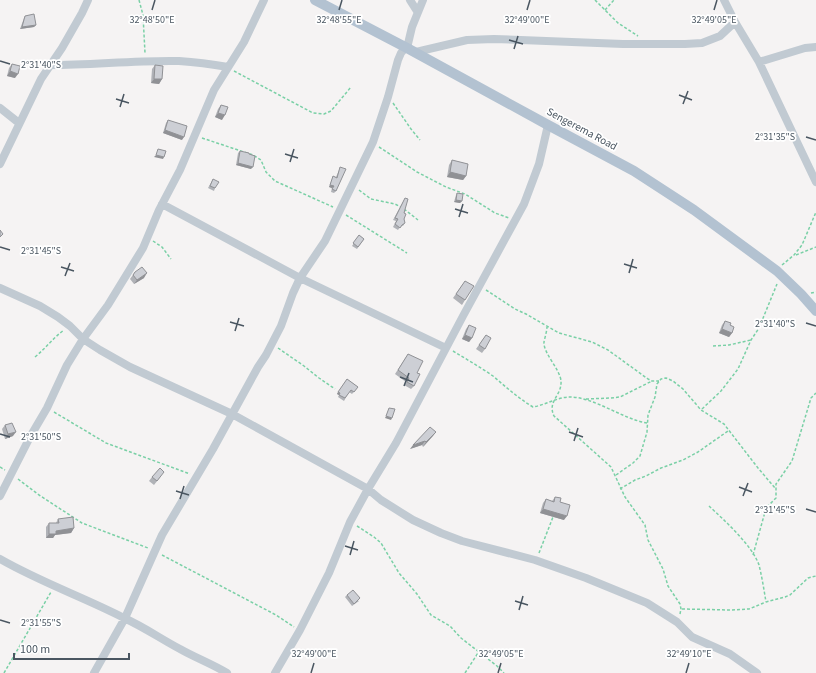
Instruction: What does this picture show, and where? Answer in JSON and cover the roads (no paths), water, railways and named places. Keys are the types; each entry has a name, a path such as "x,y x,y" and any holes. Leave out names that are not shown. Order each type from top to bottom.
{"main road":[{"name":"Sengerema Road","path":"315,0 410,49 634,171 694,210 779,273 816,311"}],"street":[{"path":"0,164 41,79 62,48 82,14 88,0"},
{"path":"0,496 30,437 47,408 64,372 83,339 108,305 135,263 148,239 162,204 180,170 214,90 244,42 264,0"},
{"path":"410,0 418,11"},
{"path":"410,49 418,11 423,0"},
{"path":"724,0 735,22 759,62 816,182"},
{"path":"94,673 125,618 162,534 197,476 272,343 300,278 325,241 340,211 373,142 401,53 410,49 468,40 494,39 615,43 702,43 720,36 735,22"},
{"path":"759,62 805,48 816,47"},
{"path":"50,65 180,61 228,67"},
{"path":"0,108 19,123"},
{"path":"275,673 300,630 329,573 350,522 396,443 479,286 516,221 539,164 548,125"},
{"path":"162,204 300,278 446,348"},
{"path":"0,288 40,306 70,326 83,339 130,367 232,414 368,489 381,500 413,520 462,541 535,560 586,578 647,604 677,622 692,637 730,654 757,673"},
{"path":"0,559 55,587 125,618 227,673"}]}
